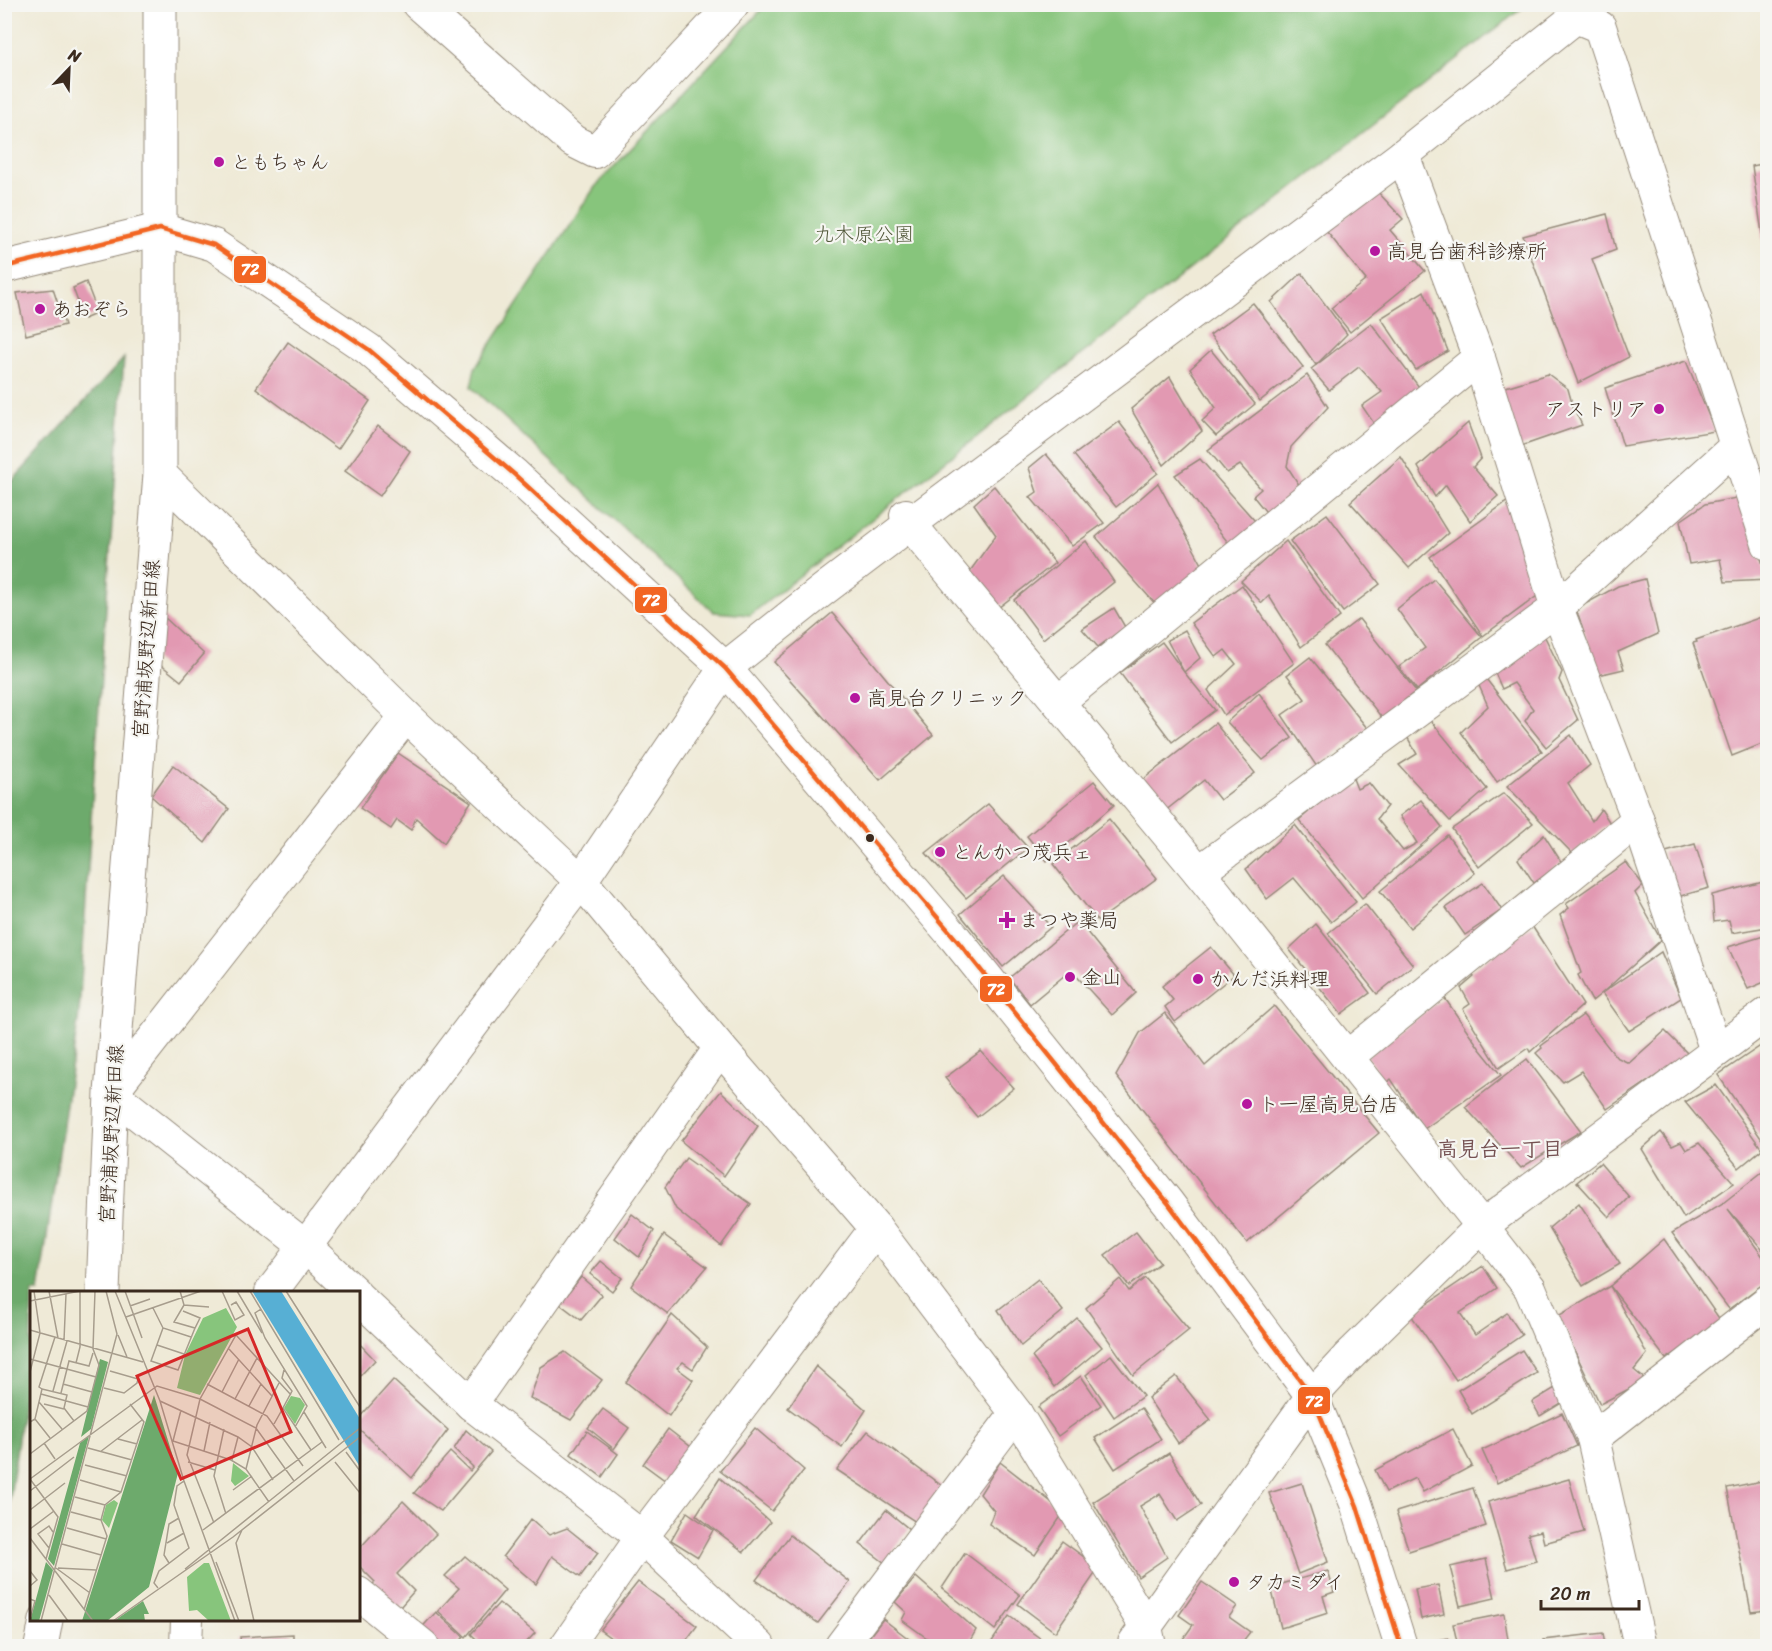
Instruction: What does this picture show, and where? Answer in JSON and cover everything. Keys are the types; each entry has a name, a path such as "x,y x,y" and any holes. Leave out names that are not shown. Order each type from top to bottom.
{"main road":[{"name":"宮野浦坂野辺新田線","path":"103,1291 111,1093 160,474 160,4"},
{"path":"41,1647 46,1621"}],"street":[{"path":"418,4 573,141 595,152 733,4"},
{"path":"273,1291 581,881 725,668 1074,388 1191,300 1403,155 1576,17 1600,27 1767,544"},
{"path":"1403,155 1479,358 1557,608 1638,820 1716,1051"},
{"path":"4,267 160,229 214,245 368,349 530,489 725,668 1007,1002 1168,1203 1312,1396 1357,1506 1401,1647"},
{"path":"1058,702 1479,358"},
{"path":"1199,872 1557,608 1735,447"},
{"path":"160,474 406,716 581,881 720,1048 876,1228 1017,1413 1143,1640 1312,1396 1347,1358 1482,1226 1767,1013"},
{"path":"908,519 1199,872 1530,1288 1593,1438 1640,1647"},
{"path":"352,1291 306,1247 111,1093 406,716"},
{"path":"1347,1058 1638,820"},
{"path":"471,1404 720,1048"},
{"path":"566,1647 642,1537 876,1228"},
{"path":"360,1299 471,1404 642,1537 759,1647"},
{"path":"1593,1438 1767,1301"},
{"path":"842,1647 1017,1413"},
{"path":"360,1595 423,1647"},
{"path":"186,1647 187,1621"}],"green space":[{"name":"九木原公園","path":"766,5 1526,5 750,615 714,612 471,387 475,368 595,187"},
{"path":"124,358 79,1014 39,1291 30,1291 30,1352 5,1535 5,489"}],"building":[{"path":"1767,163 1767,260 1766,260 1752,166"},
{"name":"高見台歯科診療所","path":"1377,191 1403,219 1390,230 1425,271 1350,332 1331,308 1366,280 1327,232"},
{"path":"1607,214 1616,250 1592,259 1629,357 1578,383 1523,236"},
{"path":"1302,273 1347,334 1316,365 1271,302"},
{"path":"86,282 98,313 84,319 73,288"},
{"name":"あおぞら","path":"53,289 65,325 26,335 17,293"},
{"path":"1424,291 1448,351 1416,370 1381,318"},
{"path":"1253,303 1303,367 1260,401 1210,335"},
{"path":"1371,323 1422,391 1375,425 1362,406 1382,392 1359,367 1329,390 1311,369"},
{"path":"288,342 370,401 338,449 256,388"},
{"path":"1211,350 1255,404 1216,436 1202,421 1216,408 1190,369"},
{"name":"アストリア","path":"1686,361 1715,431 1623,446 1605,388"},
{"path":"1548,374 1568,389 1573,407 1582,425 1516,448 1499,389"},
{"path":"1307,375 1328,407 1291,447 1287,466 1303,491 1270,517 1253,496 1261,489 1240,465 1227,473 1208,450"},
{"path":"1170,377 1202,431 1164,465 1131,409"},
{"path":"1119,422 1158,473 1116,507 1074,455"},
{"path":"1468,423 1481,458 1473,467 1498,496 1470,521 1446,485 1435,497 1418,467"},
{"path":"378,426 410,451 380,496 345,471"},
{"path":"1046,454 1104,523 1072,546 1030,497 1037,492 1029,468"},
{"path":"1401,457 1448,533 1409,568 1350,502"},
{"path":"1200,459 1262,529 1234,550 1175,475"},
{"path":"1158,483 1204,568 1158,607 1096,537"},
{"path":"994,486 1055,563 998,608 968,574 996,535 974,504"},
{"path":"1741,497 1768,580 1725,582 1720,559 1689,564 1680,521 1705,504"},
{"path":"1508,501 1537,596 1483,636 1430,557"},
{"path":"1327,514 1380,584 1343,612 1290,541"},
{"path":"1086,541 1114,582 1043,639 1014,600"},
{"path":"1286,541 1340,617 1301,647 1269,596 1262,603 1241,581"},
{"path":"1434,579 1482,637 1417,690 1399,667 1425,648 1397,609"},
{"path":"1645,579 1658,634 1618,652 1624,669 1598,675 1576,609 1618,586"},
{"path":"1242,585 1294,663 1224,715 1208,690 1236,664 1225,650 1216,657 1191,623"},
{"path":"1114,608 1125,627 1098,647 1082,629"},
{"name":"高見台クリニック","path":"832,613 933,735 880,780 774,662"},
{"path":"1767,615 1767,742 1732,756 1693,643"},
{"path":"163,616 204,654 181,681 155,660"},
{"path":"1359,619 1416,691 1382,718 1325,645"},
{"path":"1185,630 1200,658 1184,672 1167,640"},
{"path":"1542,631 1562,672 1559,680 1578,720 1546,747 1525,721 1533,709 1514,683 1502,689 1495,673"},
{"path":"1162,642 1215,710 1172,742 1120,673"},
{"path":"1310,657 1367,728 1317,767 1282,715 1305,699 1287,675"},
{"path":"1483,675 1542,751 1497,782 1461,732 1488,706 1477,681"},
{"path":"1259,693 1292,738 1263,760 1227,722"},
{"path":"1431,721 1487,789 1450,821 1399,765 1417,754 1406,735"},
{"path":"1215,723 1255,773 1220,800 1204,780 1165,811 1141,781"},
{"path":"1571,735 1590,765 1568,783 1592,821 1601,809 1610,823 1573,854 1507,786"},
{"path":"398,753 471,802 444,843 416,818 411,830 397,820 391,829 360,808"},
{"path":"173,765 229,809 205,843 151,796"},
{"path":"1352,776 1357,789 1369,783 1387,806 1377,819 1403,851 1417,843 1400,816 1421,800 1442,827 1362,898 1299,820"},
{"path":"1094,781 1114,805 1047,861 1027,836"},
{"path":"1504,793 1533,823 1479,867 1452,829"},
{"path":"988,804 1028,848 966,898 926,853"},
{"path":"1109,819 1157,878 1098,921 1053,864"},
{"path":"1295,825 1356,902 1331,922 1294,878 1267,899 1246,869"},
{"path":"1447,835 1475,873 1410,928 1380,891"},
{"path":"1544,835 1562,863 1534,883 1518,859"},
{"path":"1695,844 1709,888 1677,897 1662,853"},
{"path":"1626,862 1643,885 1635,893 1661,940 1592,1001 1578,975 1581,973 1560,915 1569,908 1566,904"},
{"path":"1004,876 1051,927 1003,967 960,914"},
{"path":"1767,881 1767,927 1732,933 1729,920 1714,922 1712,895"},
{"path":"1483,883 1502,910 1465,935 1446,908"},
{"path":"1365,904 1413,965 1377,994 1328,933"},
{"path":"1078,921 1136,993 1112,1015 1071,970 1030,1004 1009,978"},
{"path":"1316,924 1370,993 1341,1014 1289,949"},
{"path":"1532,926 1583,1005 1530,1052 1528,1048 1499,1068 1463,1009 1470,1004 1461,988 1474,977 1470,972"},
{"path":"1767,935 1767,981 1748,989 1728,947"},
{"path":"1211,947 1234,975 1175,1022 1165,1007 1173,1000 1162,986"},
{"path":"1661,952 1681,998 1629,1031 1602,993"},
{"path":"1444,997 1501,1075 1424,1129 1391,1079 1385,1084 1367,1056"},
{"name":"ト一屋高見台店","path":"1274,1006 1379,1133 1247,1243 1116,1076 1140,1033 1165,1013 1205,1066"},
{"path":"1583,1015 1616,1057 1629,1063 1665,1031 1688,1054 1607,1109 1581,1071 1563,1082 1536,1053 1542,1048 1541,1046"},
{"path":"1762,1045 1767,1053 1767,1147 1718,1075"},
{"path":"981,1051 1014,1088 977,1117 945,1078"},
{"path":"1527,1059 1581,1131 1521,1168 1465,1107"},
{"path":"1716,1085 1762,1149 1739,1168 1685,1102"},
{"path":"721,1091 758,1126 724,1176 681,1141"},
{"path":"1661,1132 1672,1146 1681,1142 1686,1150 1699,1143 1734,1183 1684,1218 1642,1149"},
{"path":"686,1158 751,1204 721,1246 676,1209 665,1187"},
{"path":"1600,1163 1629,1197 1609,1217 1577,1182"},
{"path":"1766,1169 1767,1255 1728,1209 1767,1262 1767,1281 1729,1309 1672,1233 1723,1203"},
{"path":"1579,1203 1620,1264 1583,1286 1549,1228"},
{"path":"632,1214 654,1231 639,1257 615,1238"},
{"path":"1136,1232 1160,1263 1129,1286 1105,1255"},
{"path":"664,1235 707,1267 668,1314 631,1286"},
{"path":"1664,1239 1723,1324 1666,1359 1610,1286"},
{"path":"601,1261 622,1278 612,1291 590,1274"},
{"path":"1483,1266 1497,1288 1460,1313 1475,1335 1507,1313 1522,1335 1456,1380 1411,1315"},
{"path":"581,1277 602,1295 581,1320 560,1304"},
{"path":"1145,1278 1189,1330 1133,1375 1086,1308 1120,1279 1129,1291"},
{"path":"1038,1279 1063,1311 1021,1346 998,1310"},
{"path":"1610,1286 1647,1354 1634,1370 1646,1380 1600,1404 1558,1316"},
{"path":"672,1315 707,1347 693,1369 683,1362 677,1368 693,1380 669,1416 626,1382"},
{"path":"1077,1318 1102,1347 1054,1387 1032,1357"},
{"path":"360,1344 375,1360 360,1376"},
{"path":"1522,1350 1537,1373 1472,1414 1458,1390"},
{"path":"565,1352 602,1380 571,1420 530,1398 541,1367"},
{"path":"1111,1355 1143,1396 1114,1417 1086,1375"},
{"path":"816,1366 866,1410 842,1447 788,1408"},
{"path":"1081,1376 1101,1405 1058,1436 1038,1407"},
{"path":"1176,1376 1211,1420 1178,1443 1148,1398"},
{"path":"393,1380 448,1430 412,1478 360,1430 360,1417"},
{"path":"1555,1388 1563,1402 1540,1416 1532,1402"},
{"path":"1141,1408 1161,1439 1115,1469 1095,1438"},
{"path":"603,1409 629,1428 614,1449 588,1428"},
{"path":"1562,1413 1577,1446 1497,1483 1482,1450"},
{"path":"755,1428 804,1470 772,1511 720,1471"},
{"path":"668,1429 691,1447 666,1481 643,1464"},
{"path":"1453,1429 1472,1466 1423,1492 1415,1478 1386,1492 1375,1470"},
{"path":"466,1430 491,1452 441,1511 414,1493 450,1452 470,1471 473,1467 454,1449"},
{"path":"587,1431 618,1454 602,1477 571,1454"},
{"path":"868,1431 946,1489 922,1526 837,1470"},
{"path":"1169,1453 1201,1505 1177,1521 1160,1494 1140,1506 1167,1557 1138,1577 1093,1502"},
{"path":"1000,1462 1064,1512 1035,1555 989,1524 994,1511 980,1494"},
{"path":"720,1478 770,1522 744,1552 696,1515"},
{"path":"1569,1479 1584,1532 1544,1543 1541,1531 1528,1534 1536,1561 1507,1569 1488,1502"},
{"path":"1767,1480 1767,1610 1751,1612 1727,1488"},
{"path":"1302,1483 1328,1562 1298,1574 1269,1493"},
{"path":"1473,1488 1486,1526 1409,1551 1396,1512"},
{"path":"403,1501 436,1534 397,1574 414,1591 394,1614 366,1591 375,1582 360,1567 360,1548"},
{"path":"886,1510 909,1529 885,1563 860,1544"},
{"path":"687,1512 713,1530 698,1557 671,1540"},
{"path":"531,1519 549,1535 567,1528 598,1553 580,1577 552,1556 536,1584 503,1556"},
{"path":"790,1535 850,1582 818,1623 756,1580"},
{"path":"1062,1541 1099,1568 1055,1632 1018,1604"},
{"path":"965,1553 1020,1595 995,1630 942,1588"},
{"path":"465,1556 505,1590 466,1637 438,1611 459,1588 445,1576"},
{"path":"1486,1559 1495,1598 1460,1606 1450,1567"},
{"path":"1328,1571 1334,1592 1323,1596 1328,1613 1281,1628 1271,1587"},
{"path":"916,1577 976,1630 967,1646 957,1646 950,1641 946,1646 938,1646 902,1620 906,1612 895,1602"},
{"path":"638,1582 697,1626 682,1646 622,1646 600,1630"},
{"path":"1202,1582 1237,1606 1229,1617 1250,1632 1239,1646 1178,1646 1193,1625 1179,1615"},
{"path":"1438,1585 1444,1614 1421,1619 1415,1589"},
{"path":"499,1603 535,1633 523,1646 475,1646 479,1642 471,1634"},
{"path":"436,1612 464,1637 456,1646 430,1646 416,1634"},
{"path":"1504,1614 1509,1646 1458,1646 1453,1624"},
{"path":"1009,1616 1051,1646 989,1646"},
{"path":"883,1619 918,1646 862,1646"},
{"path":"1603,1633 1605,1646 1544,1646 1543,1640"},
{"path":"293,1634 293,1646 241,1646 240,1637"},
{"path":"1448,1638 1450,1646 1427,1646 1426,1642"}],"transit line":[{"name":"72","path":"4,267 160,229 214,245 368,349 515,475 725,668 955,938 1168,1203 1312,1396 1357,1506 1401,1646"}],"place":[{"name":"ともちゃん","path":"219,162"},
{"name":"高見台歯科診療所","path":"1375,251"},
{"name":"あおぞら","path":"40,309"},
{"name":"アストリア","path":"1659,409"},
{"name":"高見台クリニック","path":"855,698"},
{"name":"とんかつ茂兵ェ","path":"940,852"},
{"name":"まつや薬局","path":"1007,920"},
{"name":"金山","path":"1070,977"},
{"name":"かんだ浜料理","path":"1198,979"},
{"name":"ト一屋高見台店","path":"1247,1104"},
{"name":"タカミダイ","path":"1234,1582"}],"district":[{"name":"高見台一丁目","path":"1500,1149"}]}
